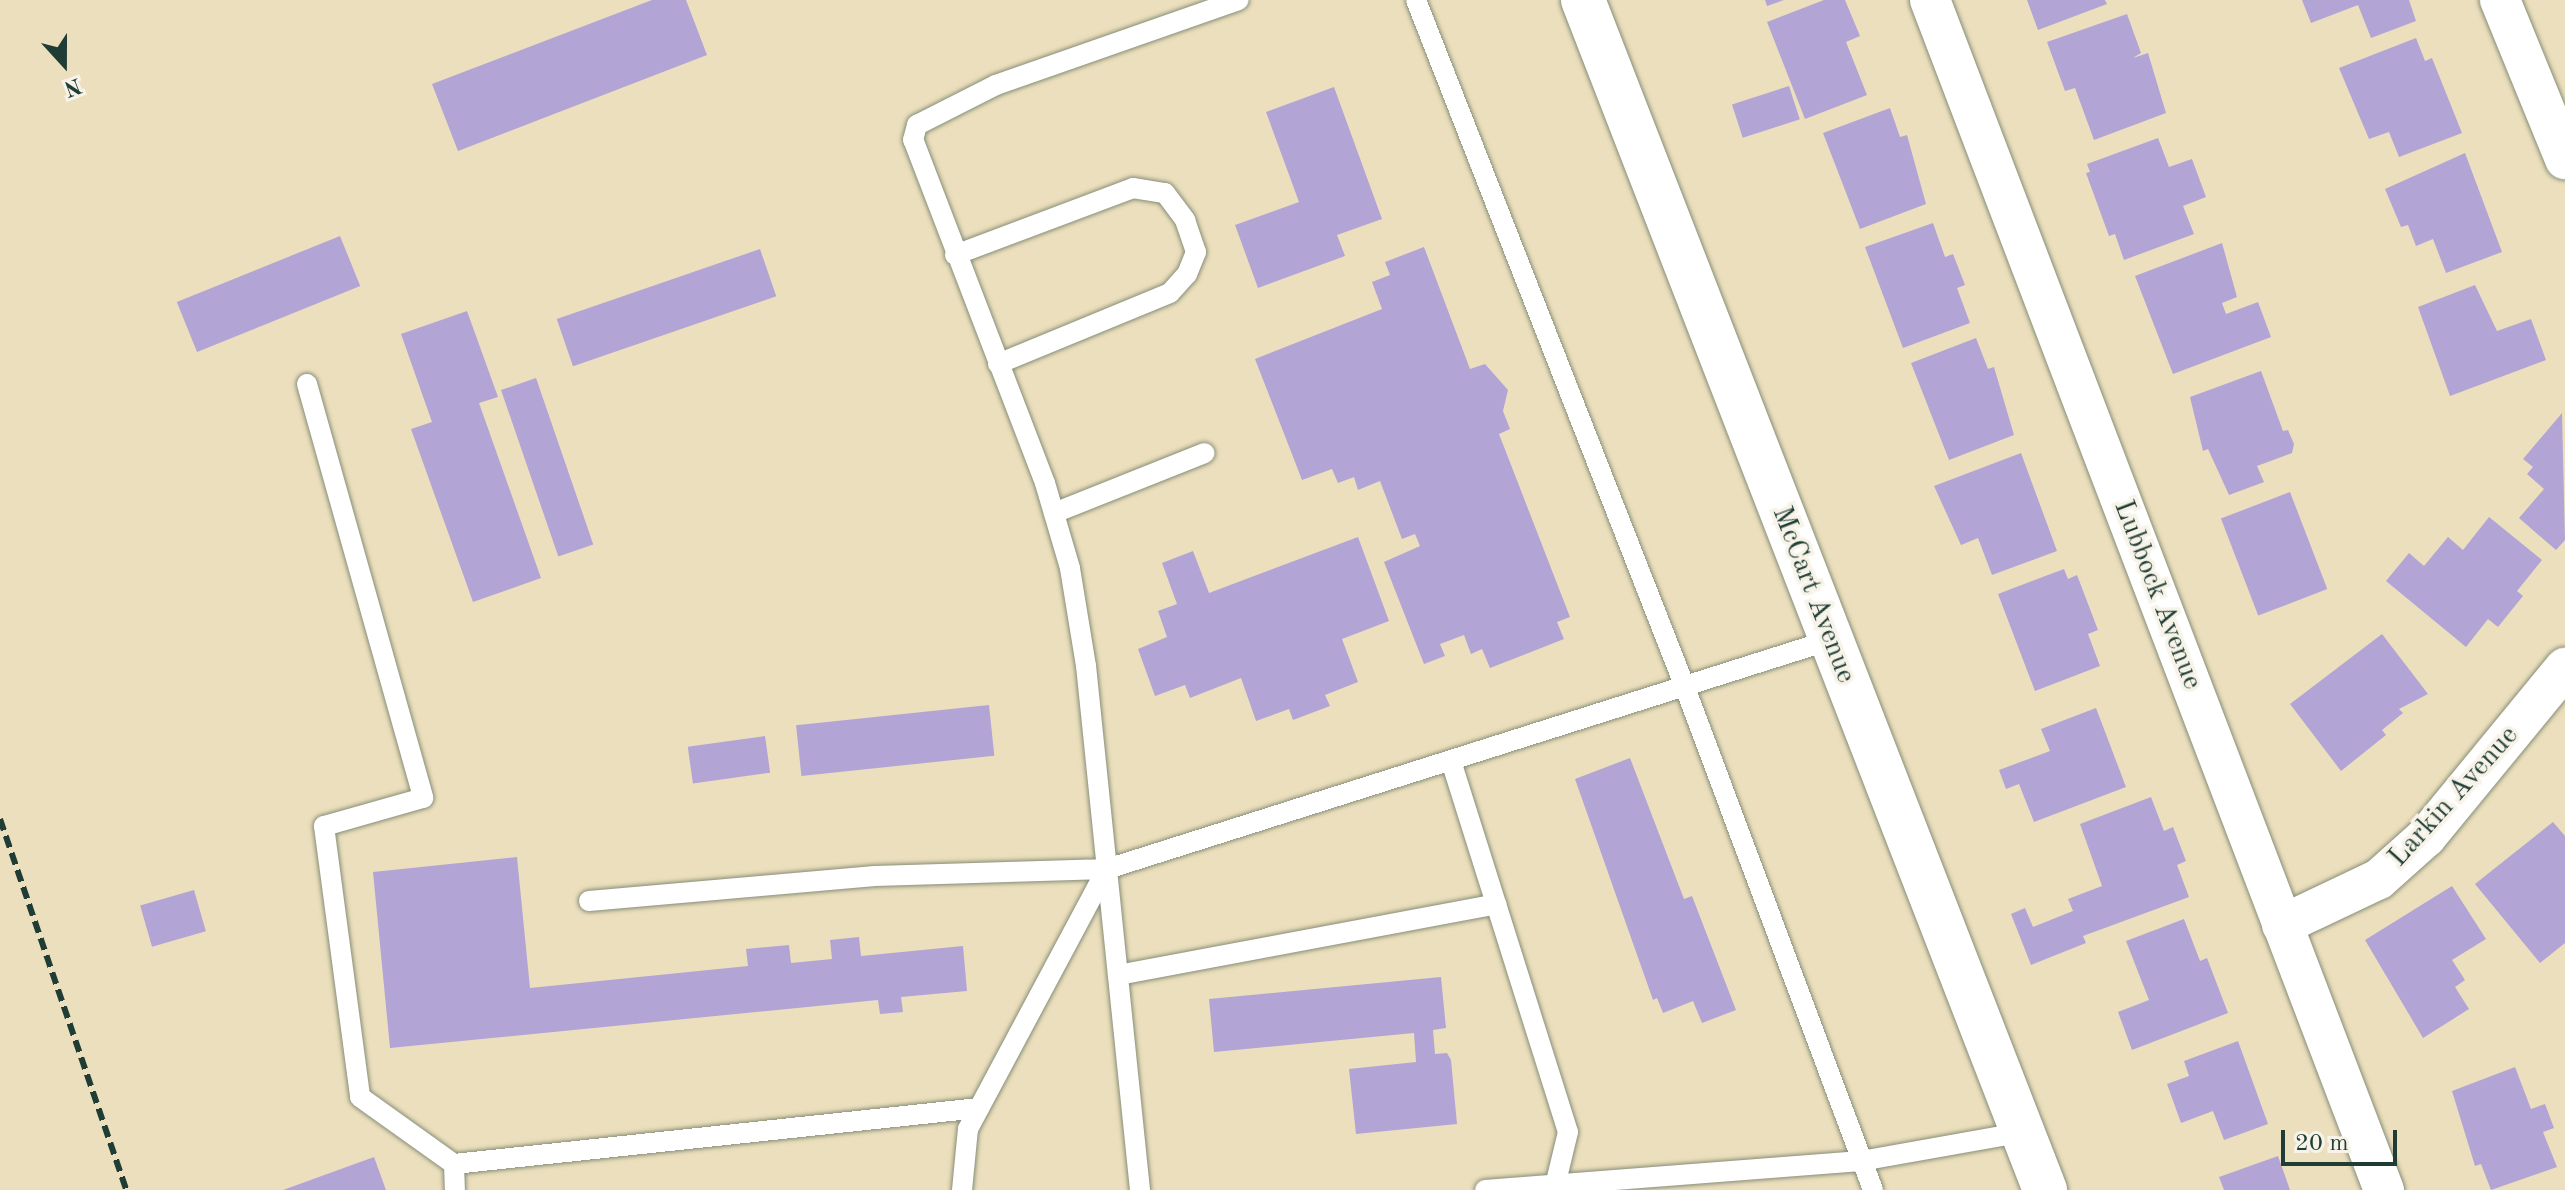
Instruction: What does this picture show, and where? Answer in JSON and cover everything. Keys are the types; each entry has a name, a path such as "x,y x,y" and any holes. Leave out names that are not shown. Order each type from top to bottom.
{"main road":[{"name":"McCart Avenue","path":"1583,0 2045,1190"}],"street":[{"name":"Lubbock Avenue","path":"1930,0 2384,1190"},
{"path":"2500,0 2565,159"},
{"name":"Larkin Avenue","path":"2282,925 2379,879 2426,837 2565,668"}],"lane":[{"path":"1140,1190 1086,666 1070,568 1054,513 918,162 913,140 917,125 996,85 1239,0"},
{"path":"1416,0 1683,682 1873,1190"},
{"path":"955,255 1133,188 1165,193 1185,220 1196,252 1187,274 1170,293 998,364"},
{"path":"307,384 423,798 324,826 360,1097 454,1164 979,1108"},
{"path":"1054,513 1205,453"},
{"path":"589,901 875,876 1107,869 1451,761 1683,682 1830,640"},
{"path":"1451,761 1568,1132 1554,1186"},
{"path":"962,1190 968,1129 1107,869"},
{"path":"1118,975 1496,904"},
{"path":"1485,1190 1861,1161 2023,1132"},
{"path":"454,1164 455,1190"}],"building":[{"path":"652,0 686,0 707,55 458,151 432,84"},
{"path":"1765,0 1784,0 1767,6"},
{"path":"1824,0 1845,0 1860,36 1846,42 1867,95 1805,119 1767,22"},
{"path":"2027,0 2105,0 2107,4 2038,30"},
{"path":"2302,0 2409,0 2416,21 2371,38 2358,5 2311,23"},
{"path":"2127,14 2141,53 2133,58 2148,53 2166,113 2094,140 2075,88 2065,91 2047,42"},
{"path":"2416,38 2425,61 2432,58 2462,133 2399,157 2389,132 2369,139 2339,68"},
{"path":"1789,86 1800,119 1743,138 1732,105"},
{"path":"1334,87 1382,219 1337,235 1345,256 1258,288 1235,225 1299,202 1266,112"},
{"path":"1890,108 1900,137 1907,135 1926,204 1860,229 1823,133"},
{"path":"2158,138 2169,167 2192,159 2206,197 2183,206 2194,234 2124,260 2115,234 2109,236 2086,173 2090,172 2087,164"},
{"path":"2465,153 2502,252 2446,273 2433,239 2416,246 2408,225 2401,227 2385,189"},
{"path":"1933,223 1945,257 1953,254 1965,285 1957,288 1970,323 1903,348 1865,247"},
{"path":"340,236 360,286 197,352 177,302"},
{"path":"2222,243 2237,297 2222,303 2226,314 2258,302 2271,337 2173,374 2135,276"},
{"path":"1424,247 1470,369 1485,364 1508,390 1503,411 1510,429 1499,434 1570,617 1557,622 1564,639 1490,668 1482,649 1471,654 1464,635 1440,644 1445,656 1424,664 1384,562 1420,546 1415,534 1402,539 1380,481 1358,490 1354,477 1338,483 1332,469 1302,480 1255,359 1382,309 1372,282 1390,275 1385,262"},
{"path":"760,249 776,296 573,366 557,319"},
{"path":"2475,285 2497,331 2531,319 2546,360 2450,396 2418,307"},
{"path":"467,311 498,397 479,403 541,578 473,602 411,429 432,422 401,334"},
{"path":"1976,338 1988,369 1994,367 2014,435 1949,460 1911,363"},
{"path":"2261,371 2283,431 2288,430 2294,444 2292,453 2257,466 2264,482 2229,495 2208,449 2203,451 2190,397"},
{"path":"536,378 593,544 558,556 501,390"},
{"path":"2562,413 2565,540 2556,550 2519,518 2544,489 2527,474 2533,467 2523,459"},
{"path":"2021,453 2057,551 1992,575 1978,538 1961,545 1934,486"},
{"path":"2290,492 2327,589 2258,616 2221,519"},
{"path":"2489,517 2542,560 2517,591 2523,596 2498,627 2488,619 2466,647 2386,581 2409,553 2424,566 2448,537 2463,550"},
{"path":"1358,537 1389,621 1342,639 1358,682 1325,695 1330,706 1293,720 1289,709 1256,721 1241,678 1190,698 1185,685 1155,696 1138,649 1167,637 1158,611 1177,604 1162,563 1193,551 1209,593"},
{"path":"2064,569 2068,579 2077,575 2098,630 2088,634 2100,666 2035,691 1998,594"},
{"path":"2382,634 2428,694 2399,709 2403,713 2382,730 2386,735 2341,771 2290,704"},
{"path":"989,705 994,756 801,776 796,725"},
{"path":"2096,708 2126,787 2034,822 2019,784 2006,789 1999,770 2050,751 2041,729"},
{"path":"765,736 770,773 693,783 688,747"},
{"path":"1630,758 1684,899 1692,896 1736,1010 1702,1023 1693,1001 1663,1013 1657,998 1653,1000 1575,779"},
{"path":"2151,797 2164,831 2173,827 2186,861 2177,865 2189,897 2083,936 2086,943 2031,965 2011,914 2025,908 2033,927 2073,911 2068,899 2102,886 2080,824"},
{"path":"2553,822 2565,836 2565,943 2540,963 2475,884"},
{"path":"517,857 530,988 748,966 746,949 789,945 791,963 832,959 830,940 859,937 861,956 963,946 967,991 901,997 903,1012 880,1014 878,1000 390,1048 373,872"},
{"path":"2452,886 2486,939 2452,960 2465,980 2455,987 2469,1009 2423,1038 2365,940"},
{"path":"194,890 206,931 152,947 140,905"},
{"path":"2184,919 2200,961 2207,958 2228,1013 2132,1050 2118,1012 2149,1000 2126,941"},
{"path":"1441,977 1446,1028 1433,1030 1435,1054 1447,1053 1451,1060 1457,1124 1356,1134 1349,1069 1416,1062 1414,1033 1214,1052 1209,999"},
{"path":"2238,1041 2268,1124 2224,1140 2213,1111 2181,1123 2167,1084 2189,1076 2184,1061"},
{"path":"2515,1067 2531,1109 2545,1104 2554,1128 2543,1132 2557,1167 2491,1190 2481,1164 2475,1166 2452,1091"},
{"path":"2278,1156 2290,1190 2224,1190 2219,1177"},
{"path":"374,1157 386,1190 283,1190"}],"railway":[{"path":"0,819 126,1190"}]}
